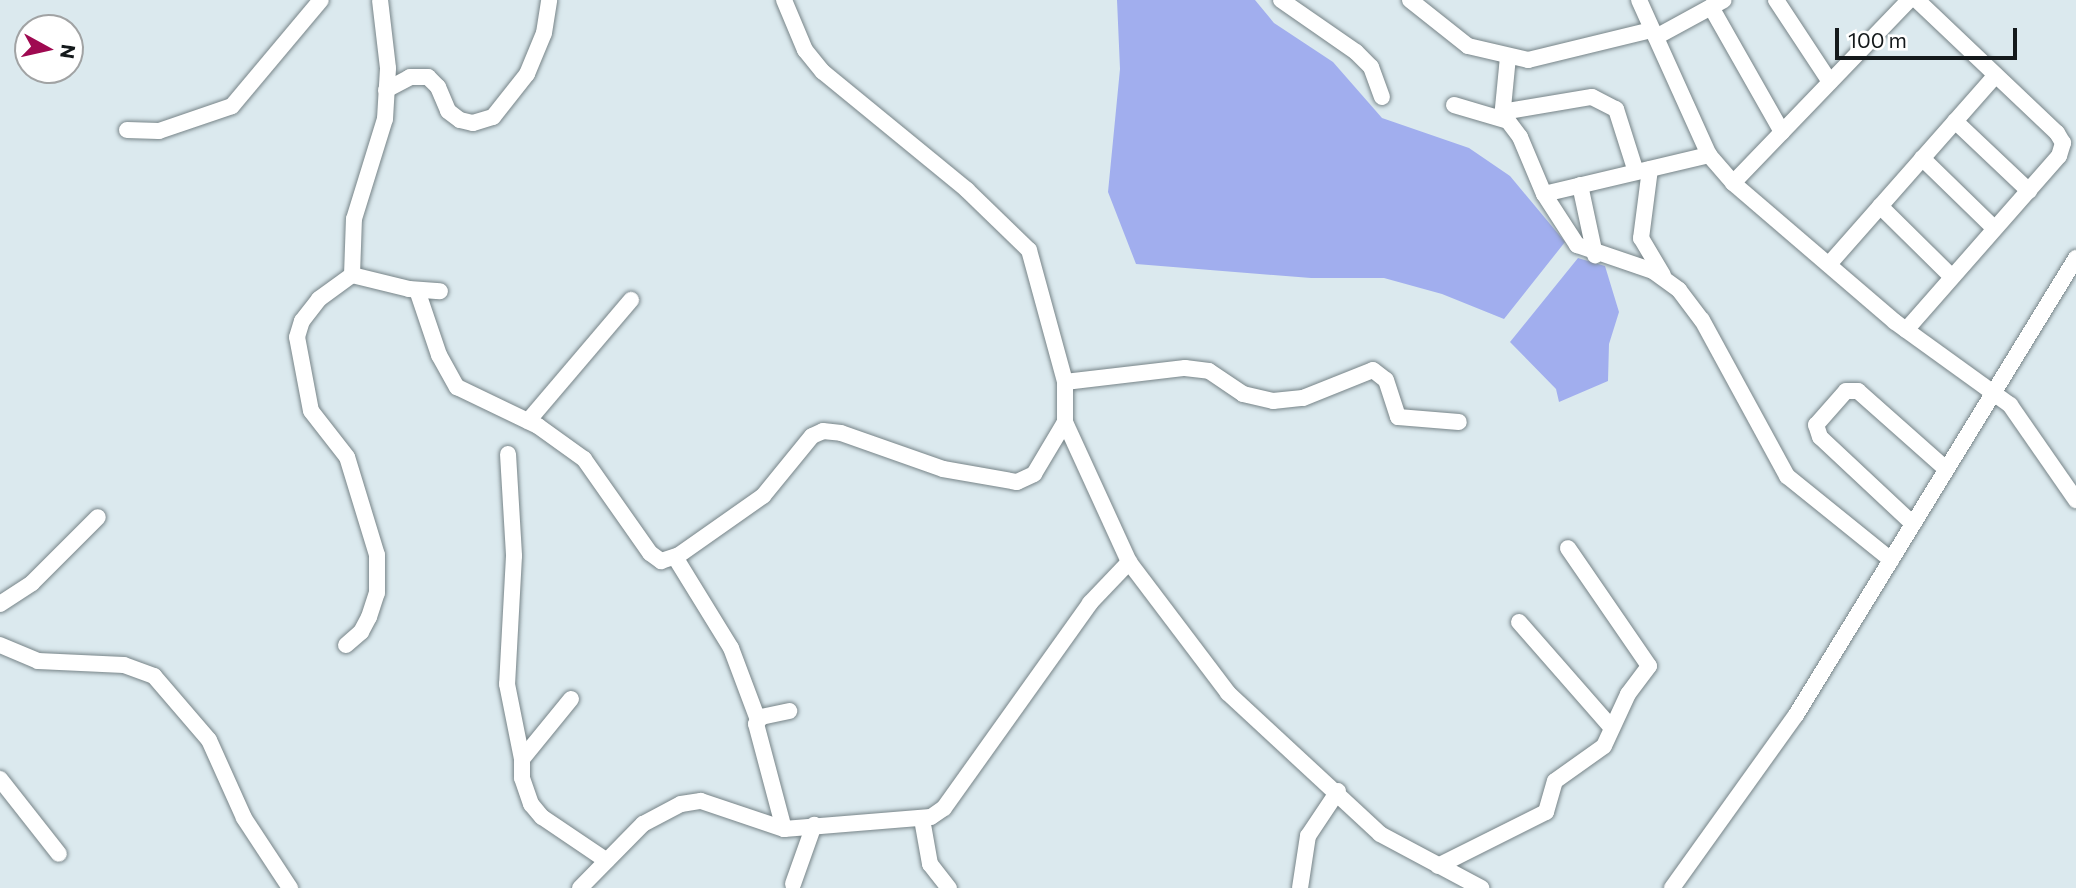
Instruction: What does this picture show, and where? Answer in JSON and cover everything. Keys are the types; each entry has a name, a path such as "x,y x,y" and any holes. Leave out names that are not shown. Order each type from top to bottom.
{"street":[{"path":"127,130 159,131 232,106 321,0"},
{"path":"352,275 354,219 385,119 388,68 380,0"},
{"path":"386,90 410,77 428,77 438,87 447,111 460,120 473,123 493,117 527,74 544,33 549,0"},
{"path":"784,0 805,50 823,72 967,190 1029,250 1065,382 1065,422 1129,562 1228,694 1300,762 1338,791 1380,834 1481,888"},
{"path":"1280,0 1356,52 1371,67 1382,97"},
{"path":"1410,0 1468,46 1528,60 1653,33 1717,4 1782,132"},
{"path":"1639,0 1709,155 1733,183 1830,262 1906,330 1994,390 2010,405 2076,499"},
{"path":"1776,0 1830,82"},
{"path":"1733,183 1909,0"},
{"path":"1906,330 2059,156 2063,143 1917,0"},
{"path":"1508,57 1502,115 1520,137 1544,194 1577,245 1664,278"},
{"path":"1830,262 1996,75"},
{"path":"1454,105 1502,115 1592,96 1616,109 1643,170 1641,238 1664,278 1702,320 1787,475 1891,560"},
{"path":"1955,121 2029,191"},
{"path":"1544,194 1709,155"},
{"path":"1922,158 1994,228"},
{"path":"1580,185 1595,254"},
{"path":"1880,205 1951,276"},
{"path":"1672,888 1796,715 2076,258"},
{"path":"346,645 361,632 369,617 377,593 377,555 347,457 311,411 297,337 302,321 319,299 352,275 416,290 440,291"},
{"path":"416,290 439,355 457,387 528,421 558,439 591,467 655,558 667,561 763,496 812,436 823,431 841,432 943,469 1008,482 1034,474 1065,422"},
{"path":"528,421 631,300"},
{"path":"1065,382 1185,368 1209,372 1243,394 1273,401 1303,398 1373,370 1386,380 1398,417 1460,422"},
{"path":"1913,524 1820,437 1816,425 1846,391 1858,391 1946,469"},
{"path":"508,454 514,556 506,684 522,759 522,778 531,804 565,835 607,861"},
{"path":"0,604 32,583 98,517"},
{"path":"1438,866 1546,812 1555,781 1598,753 1649,666 1568,548"},
{"path":"675,556 731,648 758,720 784,829"},
{"path":"580,888 643,824 681,804 701,801 784,829 922,819 944,808 1080,616 1129,562"},
{"path":"1519,622 1611,727"},
{"path":"0,645 38,661 124,665 154,676 209,740 244,818 290,888"},
{"path":"522,759 571,699"},
{"path":"758,720 789,711"},
{"path":"0,779 59,855"},
{"path":"1300,888 1308,836 1338,791"},
{"path":"922,819 930,864 949,888"},
{"path":"793,884 814,825"}],"water":[{"path":"1117,0 1255,0 1274,23 1333,62 1382,118 1469,148 1510,176 1565,242 1504,319 1442,294 1384,278 1311,278 1136,264 1108,192 1120,69"},
{"path":"1578,258 1605,266 1619,312 1609,344 1608,381 1559,402 1556,389 1510,342"}]}
